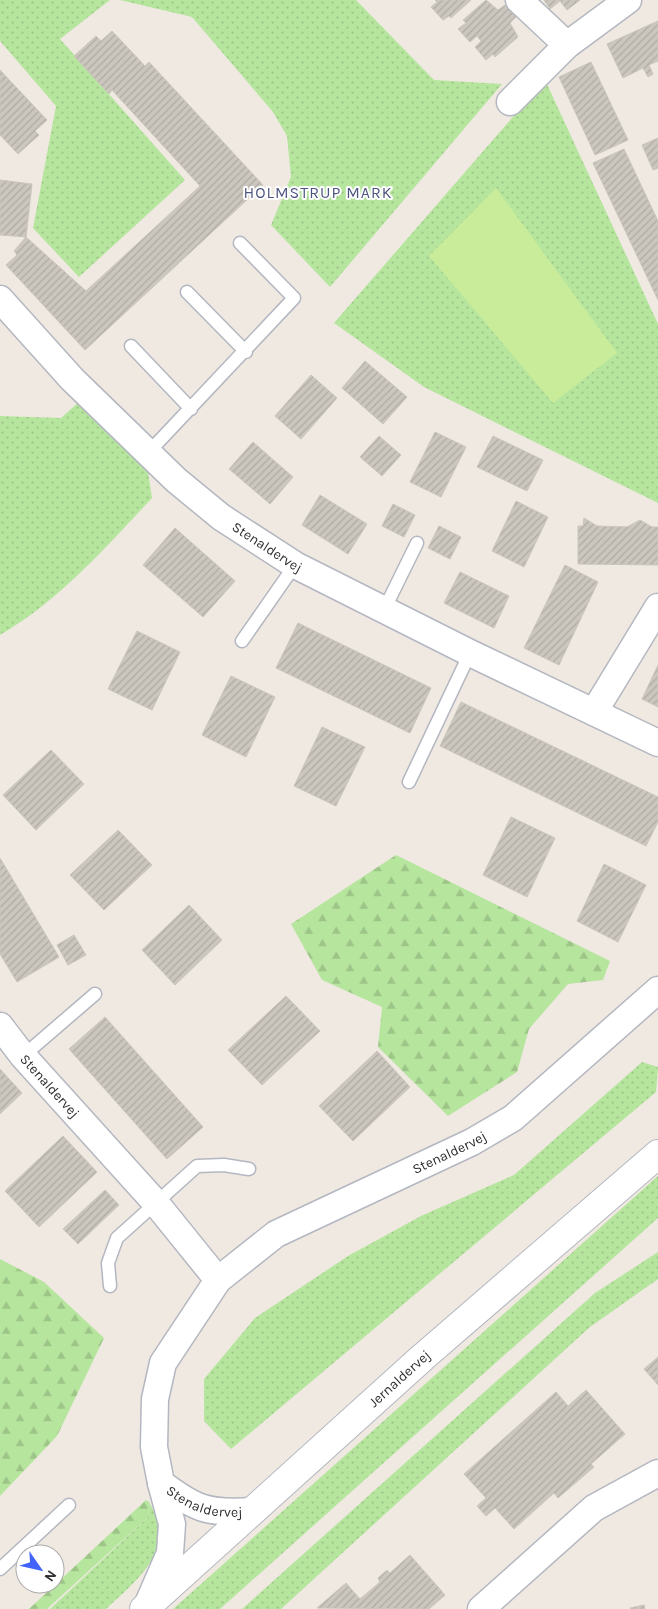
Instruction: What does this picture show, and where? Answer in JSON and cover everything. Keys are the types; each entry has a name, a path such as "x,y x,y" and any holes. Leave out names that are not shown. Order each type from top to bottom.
{"street":[{"path":"519,0 567,45"},
{"path":"510,102 567,45 628,0"},
{"name":"Stenaldervej","path":"0,299 57,363 148,453 176,480 221,516 295,565 470,654 658,743"},
{"path":"594,712 658,607"},
{"name":"Stenaldervej","path":"145,1608 170,1553 172,1524 160,1483 154,1447 155,1399 163,1362 218,1280 276,1234 472,1142 513,1118 658,990"},
{"name":"Stenaldervej","path":"0,1026 23,1056 154,1202 218,1280"},
{"name":"Jernaldervej","path":"145,1608 423,1356 658,1154"},
{"path":"481,1609 594,1508 658,1473"},
{"name":"Stenaldervej","path":"160,1483 200,1509 227,1512 252,1511"}],"lane":[{"path":"148,453 246,352 294,298 240,243"},
{"path":"187,292 246,352"},
{"path":"131,346 191,409"},
{"path":"384,610 416,543"},
{"path":"242,641 295,565"},
{"path":"409,782 470,654"},
{"path":"23,1056 95,994"},
{"path":"110,1286 108,1263 117,1238 154,1202 197,1166 224,1166 249,1169"},
{"path":"0,1569 69,1505"}],"green space":[{"path":"0,0 110,0 60,39 185,180 79,277 33,228 56,106 0,41"},
{"path":"120,0 356,0 434,80 502,84 330,287 271,225 291,177 287,136 273,112 192,17"},
{"path":"545,80 658,324 658,503 424,387 334,323"},
{"path":"496,188 617,353 553,403 429,256"},
{"path":"80,401 147,465 152,498 62,590 22,621 0,635 0,416 61,418"},
{"path":"396,855 610,961 603,980 568,984 529,1029 517,1072 448,1116 378,1047 382,1007 322,980 291,924"},
{"path":"642,1062 658,1067 656,1092 231,1449 204,1421 204,1379 255,1318 348,1256 421,1216 514,1175"},
{"path":"658,1176 658,1218 220,1609 173,1609"},
{"path":"658,1252 658,1279 590,1327 281,1609 242,1609 595,1293"},
{"path":"0,1259 44,1282 104,1338 57,1436 0,1496"},
{"path":"146,1500 149,1502 148,1517 65,1593 65,1575"},
{"path":"149,1502 158,1520 160,1534 152,1559 136,1581 106,1609 50,1609 148,1517"},
{"path":"45,1594 63,1594 47,1609 29,1609"}],"building":[{"path":"435,0 471,0 451,18 449,16 443,20 431,7 437,2"},
{"path":"486,0 498,10 505,5 516,17 510,23 518,37 495,57 493,54 486,60 475,47 481,41 477,36 470,42 458,29 466,23 463,20"},
{"path":"544,0 580,0 567,10 560,1 550,9"},
{"path":"658,21 658,61 649,65 653,74 648,77 643,68 623,78 607,44"},
{"path":"112,31 145,66 149,62 263,185 85,350 6,265 17,255 14,251 26,237 86,291 200,186 112,90 109,94 74,56 96,36 101,41"},
{"path":"591,62 628,140 595,155 559,77"},
{"path":"0,70 47,120 35,131 39,135 18,154 0,135"},
{"path":"658,138 658,168 653,170 642,145"},
{"path":"624,149 658,221 658,300 593,163"},
{"path":"0,180 32,184 26,237 0,235"},
{"path":"365,361 407,397 383,424 342,388"},
{"path":"311,375 337,398 301,439 275,416"},
{"path":"435,432 466,447 441,497 410,482"},
{"path":"379,436 401,455 382,476 360,457"},
{"path":"493,436 543,460 527,491 477,467"},
{"path":"253,442 293,477 270,504 229,469"},
{"path":"320,495 367,524 348,554 302,525"},
{"path":"516,501 548,517 524,567 492,551"},
{"path":"393,504 415,515 404,537 382,526"},
{"path":"584,518 597,526 627,527 640,520 652,527 658,527 658,565 578,564 578,526 583,526"},
{"path":"439,526 461,537 450,559 428,548"},
{"path":"175,528 235,581 203,617 143,565"},
{"path":"565,565 598,582 559,665 524,648"},
{"path":"460,572 509,596 494,628 444,603"},
{"path":"298,623 431,688 410,733 276,668"},
{"path":"137,631 180,652 152,710 108,689"},
{"path":"658,665 658,707 642,699"},
{"path":"231,676 275,697 246,757 202,735"},
{"path":"461,702 658,797 658,822 646,846 440,746"},
{"path":"322,727 365,747 336,806 294,786"},
{"path":"51,750 84,784 36,830 3,795"},
{"path":"511,817 555,838 527,897 483,875"},
{"path":"118,830 152,865 104,910 70,875"},
{"path":"0,858 59,957 17,982 0,954"},
{"path":"604,864 646,885 618,942 577,921"},
{"path":"189,905 222,940 175,985 142,950"},
{"path":"74,935 86,955 68,965 57,945"},
{"path":"286,996 320,1031 262,1085 228,1050"},
{"path":"105,1017 203,1127 167,1159 69,1049"},
{"path":"377,1051 410,1087 353,1141 319,1106"},
{"path":"0,1069 22,1093 0,1114"},
{"path":"63,1136 97,1172 39,1227 5,1191"},
{"path":"105,1190 119,1205 78,1244 63,1229"},
{"path":"658,1357 658,1385 644,1369"},
{"path":"586,1390 625,1434 591,1464 594,1467 558,1498 554,1493 514,1529 495,1508 486,1516 477,1506 486,1498 464,1474 556,1392 568,1406"},
{"path":"410,1555 445,1595 429,1609 317,1608 346,1583 360,1599 380,1582 378,1578 387,1570 390,1573"},
{"path":"644,1605 645,1609 630,1608"}],"district":[{"name":"HOLMSTRUP MARK","path":"318,192"}]}
